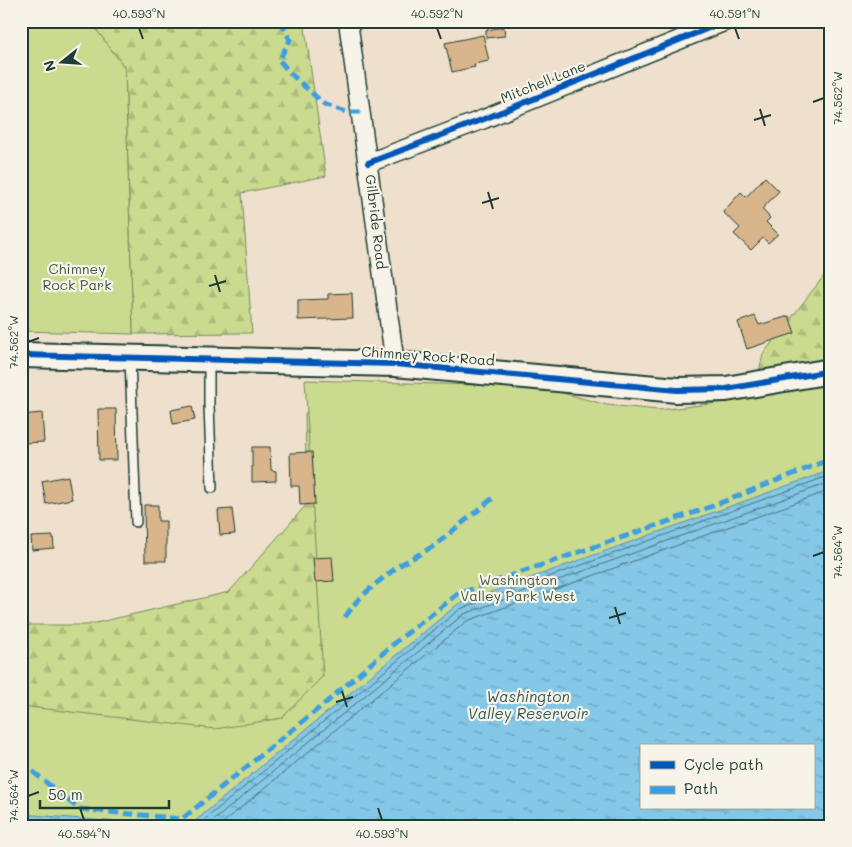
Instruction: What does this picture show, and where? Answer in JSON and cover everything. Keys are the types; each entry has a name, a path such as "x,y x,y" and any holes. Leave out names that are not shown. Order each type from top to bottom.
{"street":[{"name":"Gilbride Road","path":"348,21 395,364"},
{"name":"Mitchell Lane","path":"368,163 484,120 726,21"},
{"name":"Chimney Rock Road","path":"21,355 395,364 677,390 726,389 831,371"}],"lane":[{"path":"130,358 136,522"},
{"path":"209,360 212,488"}],"green space":[{"name":"Chimney Rock Park","path":"21,21 90,21 125,68 133,334 21,331"},
{"path":"90,21 304,21 326,176 242,193 252,333 133,334 125,68"},
{"path":"831,267 831,470 189,826 21,814 21,625 87,625 229,592 307,504 305,413 427,394 635,414 753,399 763,354"},
{"name":"Washington Valley Park West","path":"831,378 831,826 21,826 21,706 215,729 282,718 323,676 305,380 541,387 607,405 659,410 726,402"}],"water":[{"name":"Washington Valley Reservoir","path":"831,470 831,826 189,826 458,604"},
{"path":"21,814 171,826 21,826"}],"building":[{"path":"504,27 505,36 486,38 486,30"},
{"path":"483,35 489,61 474,64 475,67 452,72 445,43"},
{"path":"765,177 779,191 762,209 770,218 766,222 778,234 768,243 763,238 751,250 734,234 740,228 723,212 741,192 746,197"},
{"path":"352,293 353,318 298,320 298,300 328,299 328,294"},
{"path":"755,316 759,325 789,316 795,333 747,349 738,322"},
{"path":"192,406 195,420 173,424 171,410"},
{"path":"98,409 116,409 117,460 99,460"},
{"path":"42,413 44,442 24,443 23,431 21,431 21,415"},
{"path":"252,447 270,447 271,470 276,471 276,481 252,482"},
{"path":"312,452 315,504 300,505 299,486 291,486 290,453"},
{"path":"68,476 72,499 46,504 42,481"},
{"path":"144,505 158,505 158,521 166,521 166,561 145,561"},
{"path":"232,509 235,534 220,535 218,510"},
{"path":"53,536 54,548 32,550 31,537"},
{"path":"332,557 334,581 315,582 313,558"}],"marked path":[{"path":"281,21 290,40 279,60 291,74 324,104 346,112 361,112"},
{"path":"21,762 79,809 182,819 328,701 397,641 458,594 710,507 831,459"},
{"path":"345,617 357,601 373,586 400,565 434,546 493,498"}],"cycle path":[{"path":"368,163 484,119 726,21"},
{"path":"21,355 395,364 677,390 726,389 831,371"}]}
